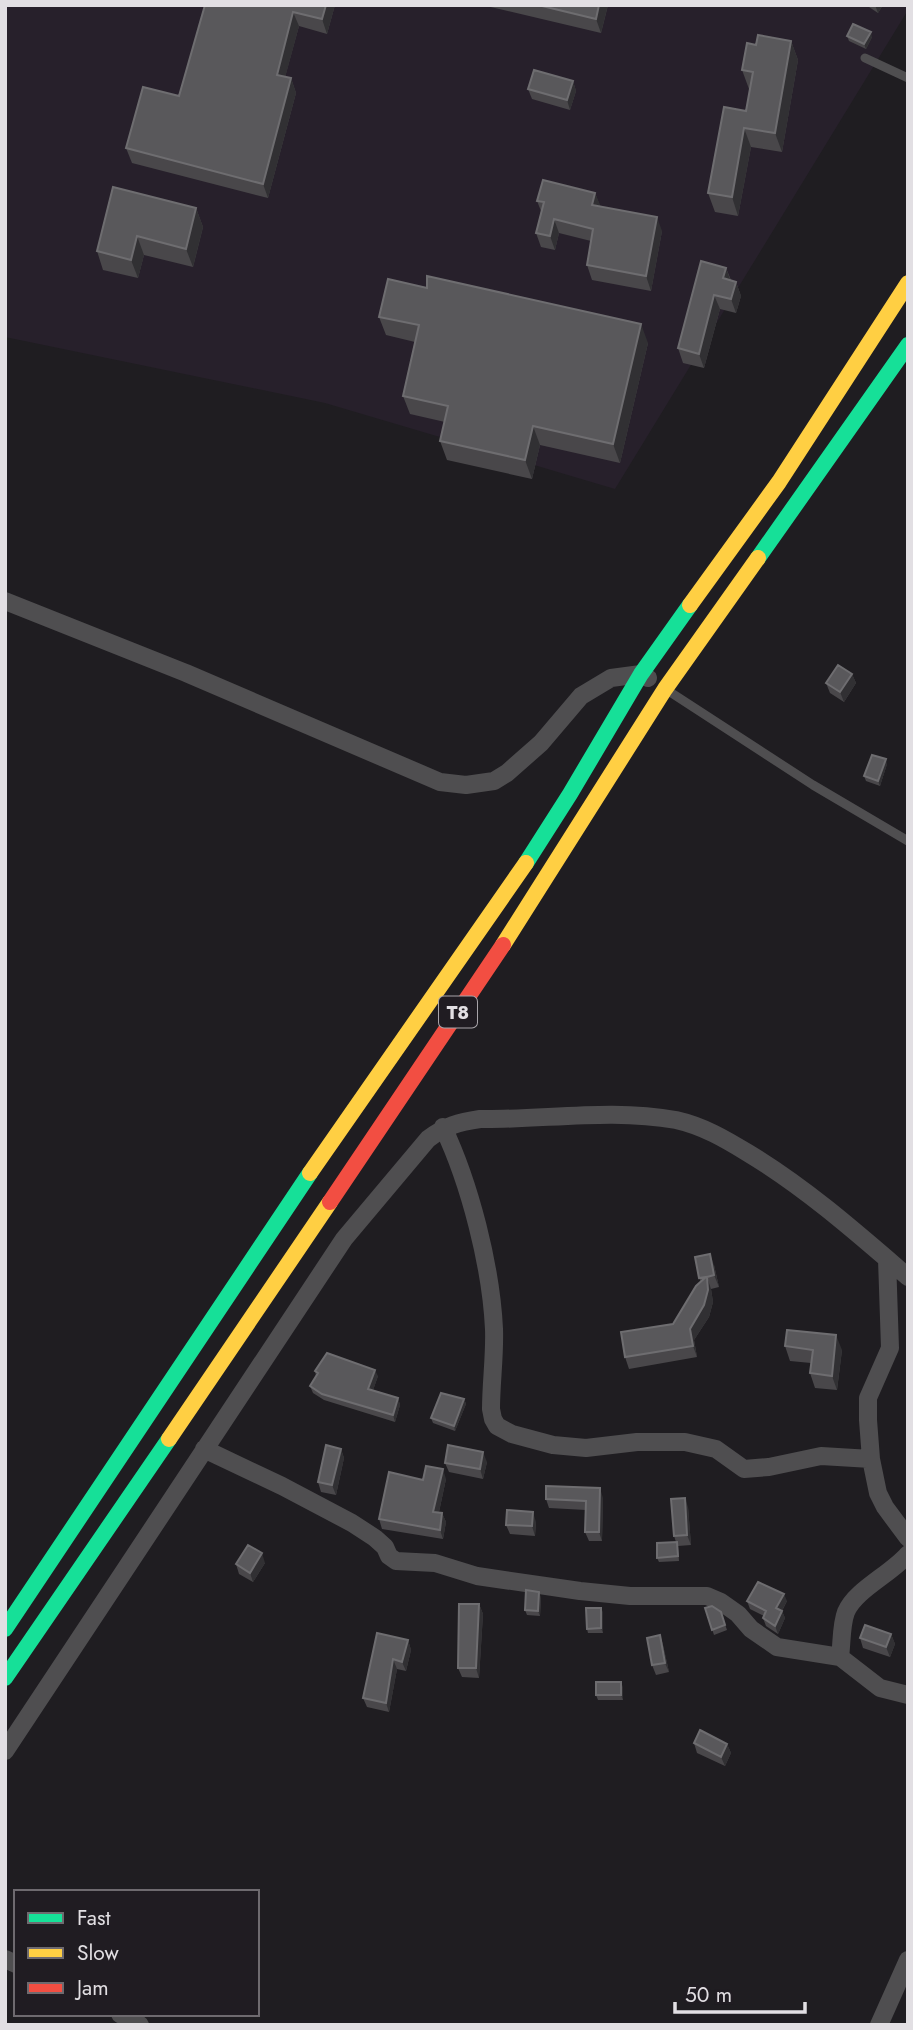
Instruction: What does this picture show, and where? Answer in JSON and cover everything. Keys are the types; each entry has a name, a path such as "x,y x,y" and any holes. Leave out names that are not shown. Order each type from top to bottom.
{"main road":[{"path":"5,1629 278,1220 524,866 641,674 779,482 908,283"},
{"name":"T8","path":"5,1678 430,1055 537,894 665,690 908,345"}],"street":[{"path":"5,601 186,673 440,782 466,785 494,781 541,743 580,696 611,678 641,674 665,690"},
{"path":"5,1751 344,1239 428,1139 443,1128 462,1121 480,1119 618,1115 657,1118 700,1126 776,1170 908,1277"},
{"path":"443,1128 466,1188 489,1286 494,1330 491,1409 497,1426 512,1434 553,1445 586,1448 637,1442 685,1442 716,1449 744,1469 769,1467 821,1456 871,1459"},
{"path":"887,1259 890,1348 868,1398 871,1459 878,1493 908,1538"},
{"path":"204,1449 352,1523 375,1538 396,1561 435,1563 477,1576 580,1591 630,1596 707,1596 721,1601 751,1629 777,1647 840,1657 880,1688 908,1695"},
{"path":"840,1657 846,1612 856,1596 895,1568 908,1554"},
{"path":"879,2025 908,1960"},
{"path":"124,2016 141,2025"}],"lane":[{"path":"865,58 908,78"},
{"path":"665,690 813,785 908,841"}],"shaded area":[{"path":"5,5 908,5 908,10 615,489 325,403 5,337"}],"building":[{"path":"205,5 326,5 322,19 293,12 277,75 291,78 263,184 126,148 143,87 179,96"},
{"path":"538,5 599,5 596,19"},
{"path":"853,24 871,32 864,44 847,36"},
{"path":"758,35 791,41 775,133 744,128 732,197 708,193 724,107 746,111 753,72 742,70 747,43 756,45"},
{"path":"534,70 573,81 567,100 528,89"},
{"path":"543,180 595,193 592,205 657,217 646,276 587,265 593,229 554,219 550,236 536,233 544,202 537,201"},
{"path":"113,187 196,208 186,249 137,236 131,260 97,251"},
{"path":"701,261 726,268 723,278 736,282 731,299 714,295 699,354 678,348"},
{"path":"427,276 641,324 613,444 533,426 525,460 440,441 448,406 403,396 419,325 379,317 388,279 427,288"},
{"path":"838,665 852,674 840,692 826,683"},
{"path":"872,755 886,759 878,781 864,776"},
{"path":"710,1254 714,1275 707,1277 708,1290 704,1305 690,1329 693,1346 625,1357 621,1332 673,1324 696,1286 706,1277 699,1278 695,1257"},
{"path":"787,1330 836,1335 832,1376 810,1373 813,1350 785,1346"},
{"path":"327,1353 375,1370 368,1389 398,1398 393,1415 322,1394 310,1386 318,1373 315,1371"},
{"path":"441,1393 464,1399 454,1426 431,1418"},
{"path":"326,1445 341,1449 332,1485 318,1482"},
{"path":"448,1445 483,1452 480,1469 445,1463"},
{"path":"426,1466 443,1469 433,1512 442,1513 440,1530 379,1519 389,1472 423,1480"},
{"path":"546,1486 600,1488 599,1532 585,1532 586,1501 546,1499"},
{"path":"685,1498 687,1535 674,1536 671,1499"},
{"path":"507,1510 533,1512 532,1526 506,1525"},
{"path":"677,1542 678,1556 657,1558 657,1543"},
{"path":"248,1545 262,1553 250,1573 236,1564"},
{"path":"758,1582 784,1594 776,1608 782,1611 775,1626 763,1618 766,1611 747,1601"},
{"path":"526,1590 539,1592 538,1611 525,1610"},
{"path":"459,1604 479,1604 476,1668 458,1668"},
{"path":"712,1606 721,1612 725,1625 712,1630 705,1608"},
{"path":"586,1608 601,1608 601,1628 587,1629"},
{"path":"865,1625 891,1634 886,1647 860,1638"},
{"path":"377,1633 408,1640 402,1662 393,1659 386,1703 363,1698"},
{"path":"660,1635 665,1663 652,1665 647,1638"},
{"path":"596,1682 621,1682 621,1695 596,1695"},
{"path":"700,1730 727,1744 721,1757 694,1743"}],"traffic: fast":[{"path":"758,558 908,345"},
{"path":"526,863 641,674 690,605"},
{"path":"5,1629 310,1173"},
{"path":"5,1678 169,1439"}],"traffic: slow":[{"path":"690,605 779,482 908,283"},
{"path":"503,945 665,689 758,558"},
{"path":"310,1173 526,863"},
{"path":"169,1439 330,1202"}],"traffic: jam":[{"path":"330,1202 503,945"}]}
